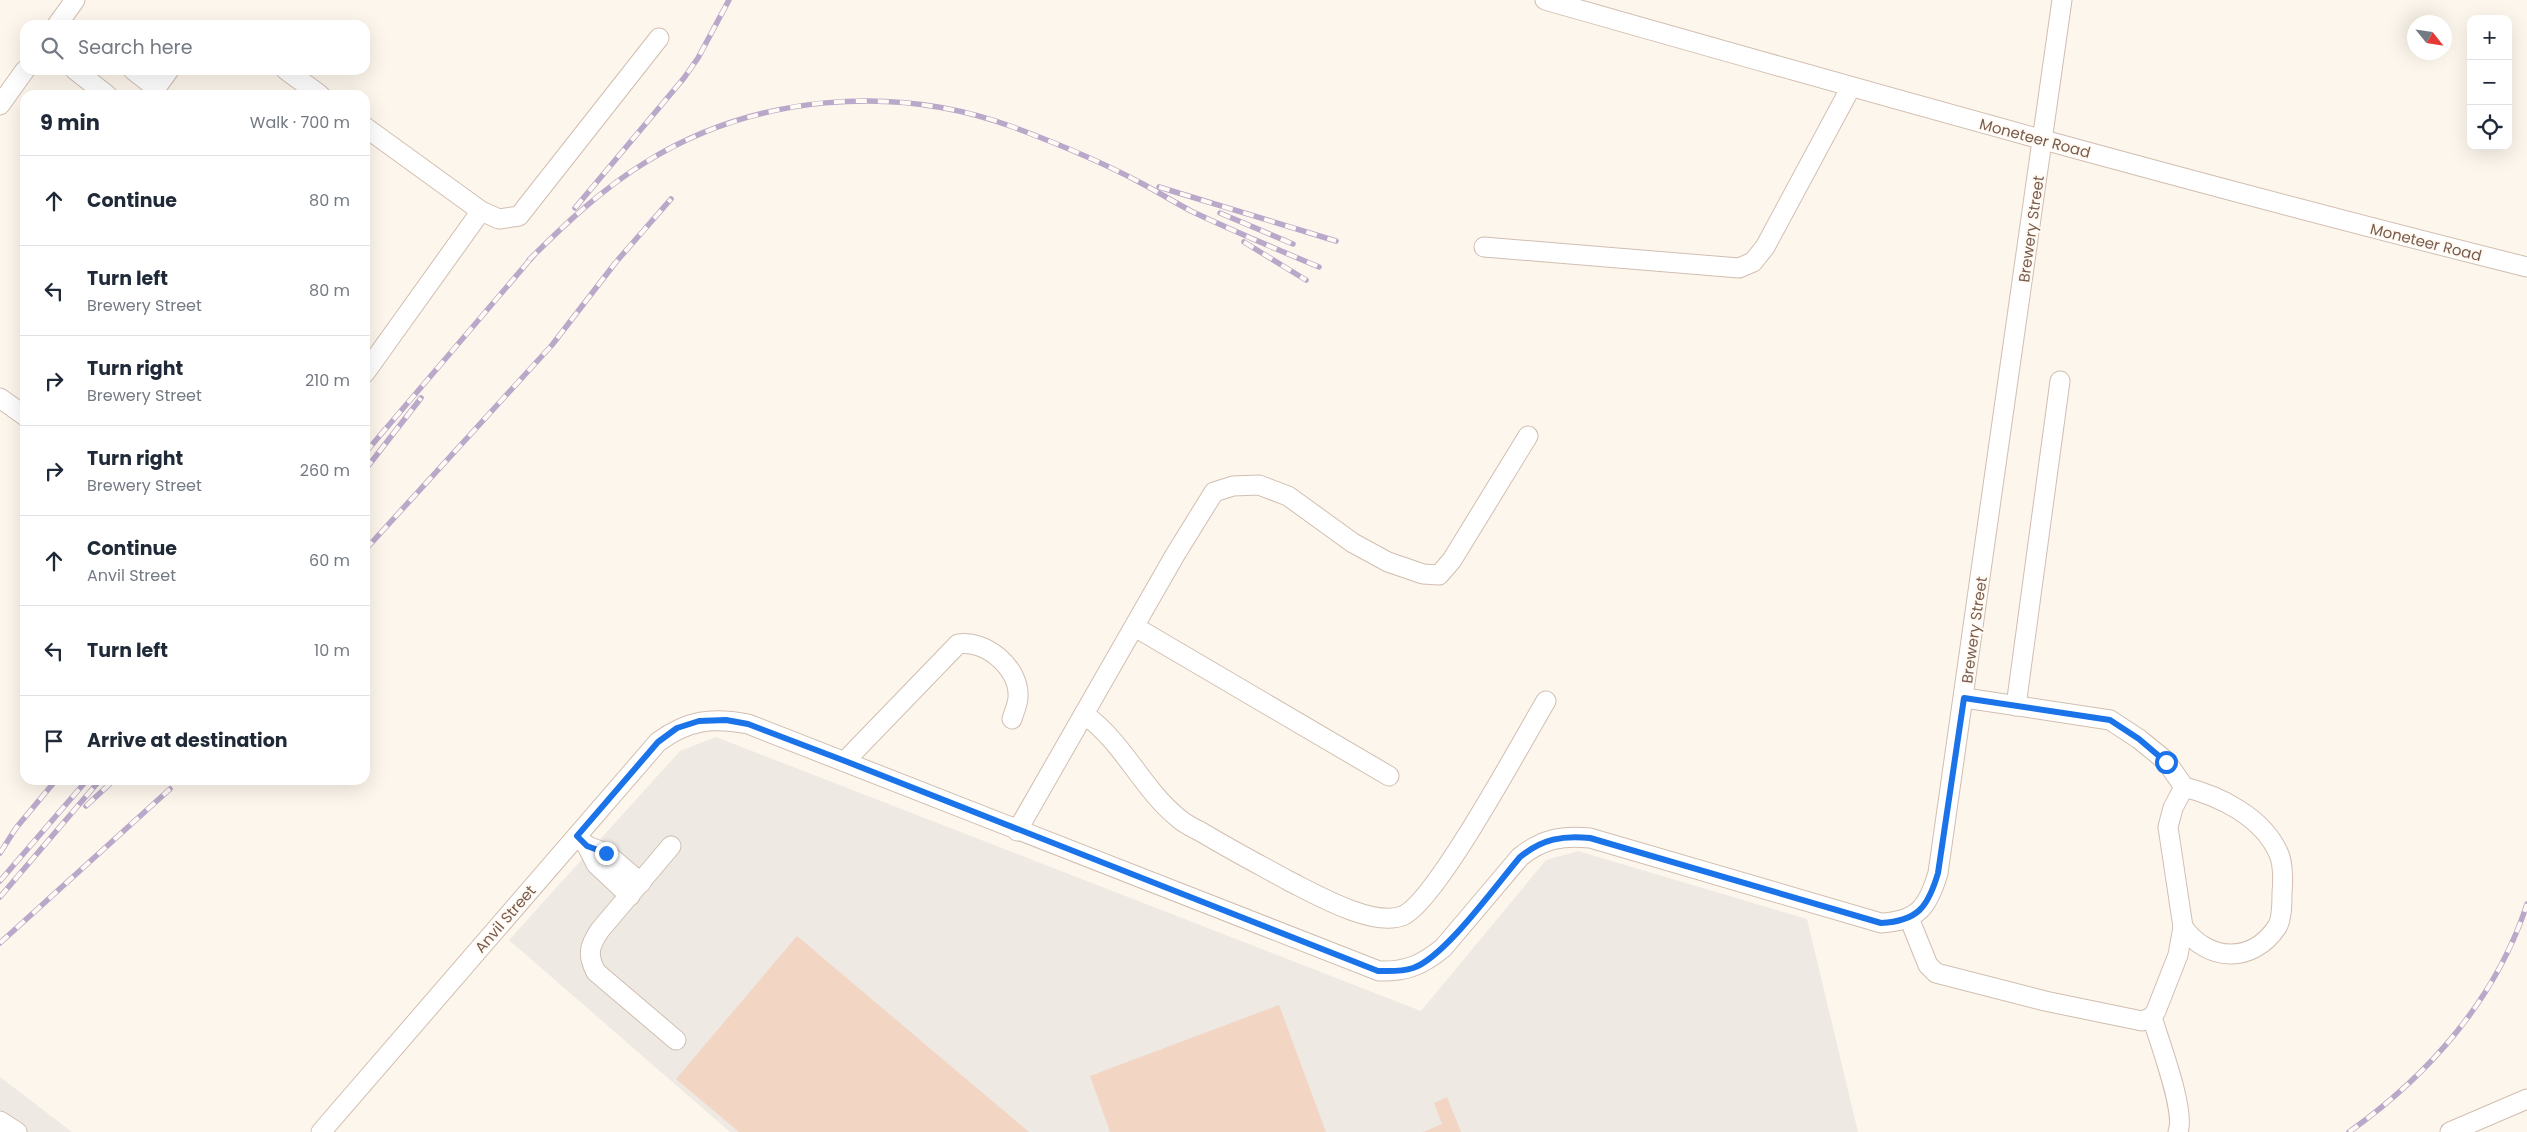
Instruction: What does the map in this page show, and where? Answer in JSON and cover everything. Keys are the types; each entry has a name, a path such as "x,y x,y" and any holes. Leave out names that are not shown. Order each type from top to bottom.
{"street":[{"path":"66,20 75,0"},
{"name":"Moneteer Road","path":"1545,0 2043,140 2383,231 2527,267"},
{"name":"Brewery Street","path":"1909,918 1921,911 1928,901 1938,873 2062,0"},
{"path":"370,131 481,211 500,219 518,216 660,38"},
{"path":"0,105 21,75"},
{"path":"81,75 100,90"},
{"path":"138,75 152,90"},
{"path":"154,90 165,75"},
{"path":"293,75 313,90"},
{"path":"1484,247 1739,268 1753,262 1765,247 1851,87"},
{"path":"371,353 481,211"},
{"path":"2016,706 2060,381"},
{"path":"0,398 20,412"},
{"path":"1017,830 1175,555 1214,492 1233,486 1258,486 1288,496 1353,543 1388,562 1423,574 1440,575 1452,560 1528,436"},
{"path":"1135,627 1389,776"},
{"path":"1012,719 1018,696 1015,678 999,658 985,648 969,642 958,644 845,761 1378,971 1406,970 1429,960 1443,948 1520,857 1534,846 1549,840 1571,836 1590,838 1881,923 1897,922 1909,918 1928,965 1936,973 2045,1001 2147,1019"},
{"path":"1964,698 2110,720 2139,739 2166,762 2184,787 2207,793 2224,801 2247,816 2264,832 2279,853 2283,878 2278,925 2264,941 2250,952 2229,954 2207,950 2192,939 2183,927"},
{"path":"1084,714 1111,736 1154,793 1177,818 1230,850 1326,900 1373,918 1402,916 1420,904 1462,842 1546,701"},
{"name":"Anvil Street","path":"322,1132 582,841 658,742 677,728 699,721 726,720 748,724 845,761"},
{"path":"2178,1132 2181,1122 2171,1076 2147,1019 2178,955 2183,927 2168,826 2184,787"},
{"path":"582,841 596,864 636,889"},
{"path":"671,846 590,944 589,959 596,972 676,1040"},
{"path":"2450,1132 2527,1098"},
{"path":"0,1121 17,1132"}],"shaded area":[{"path":"716,737 1421,1011 1546,860 1578,851 1807,919 1858,1132 730,1132 509,940 680,751"},
{"path":"0,1077 72,1132 0,1132"}],"building":[{"path":"797,936 1029,1132 739,1132 676,1079"},
{"path":"1279,1005 1326,1132 1110,1132 1090,1076"},
{"path":"1447,1097 1461,1132 1423,1132 1442,1124 1434,1103"}],"railway":[{"path":"575,208 684,78 698,58 729,0"},
{"path":"529,260 599,195 630,172 688,139 732,122 778,110 825,103 873,101 921,104 967,113 1013,127 1094,160 1141,183 1191,211 1319,267"},
{"path":"1159,187 1336,241"},
{"path":"370,545 552,345 616,262 671,199"},
{"path":"1220,213 1293,244"},
{"path":"1244,242 1306,280"},
{"path":"370,447 534,255"},
{"path":"370,464 421,398"},
{"path":"0,853 16,828 52,785"},
{"path":"0,881 83,785"},
{"path":"0,897 96,785"},
{"path":"86,806 109,785"},
{"path":"0,943 170,789"},
{"path":"2349,1132 2406,1086 2456,1032 2478,1003 2497,972 2514,939 2527,904"}],"route":[{"path":"606,853 587,846 577,836 658,742 677,728 699,721 726,720 748,724 845,761 1378,971 1397,972 1415,968 1429,960 1443,948 1520,857 1534,846 1549,840 1571,836 1590,838 1881,923 1897,922 1909,918 1921,911 1928,901 1938,873 1964,698 2110,720 2139,739 2166,762"}]}
